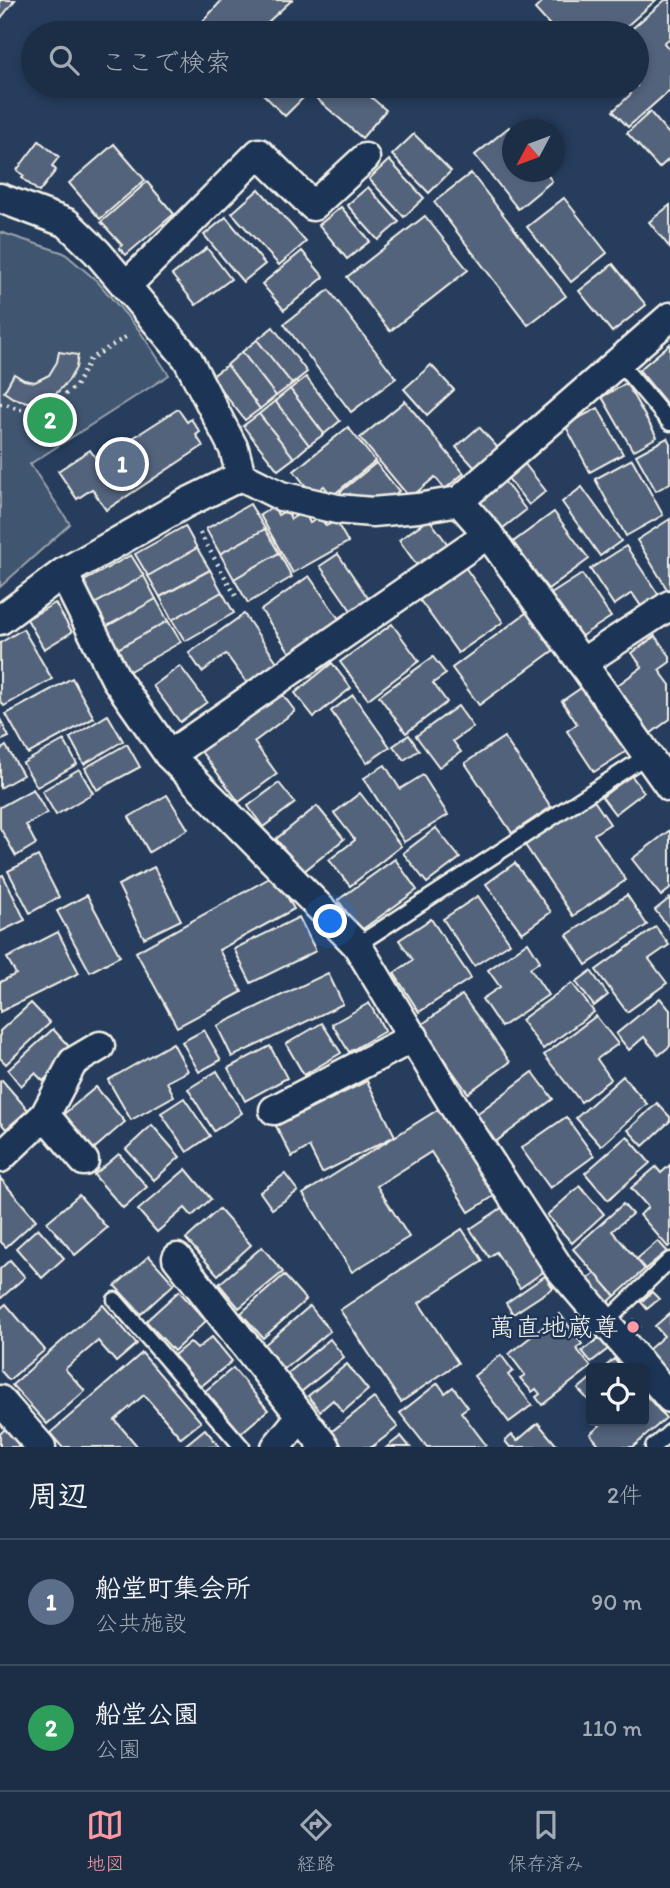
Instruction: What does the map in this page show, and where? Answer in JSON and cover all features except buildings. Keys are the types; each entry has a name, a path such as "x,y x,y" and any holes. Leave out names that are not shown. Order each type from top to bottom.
{"street":[{"path":"126,286 259,153 313,206 365,158"},
{"path":"0,198 67,223 97,252 187,358 234,450 241,476 281,496 337,509 372,512 458,501 670,317"},
{"path":"0,620 63,573 241,476"},
{"path":"458,501 488,534 670,787"},
{"path":"169,755 488,534"},
{"path":"63,573 116,679 169,755 357,945 457,1111 559,1268 670,1398"},
{"path":"582,663 670,605"},
{"path":"274,1110 414,1037"},
{"path":"0,1158 45,1115 74,1062 100,1046"},
{"path":"45,1115 84,1161"},
{"path":"177,1258 326,1447"},
{"path":"0,1400 41,1447"},
{"path":"276,1447 301,1416"}],"lane":[{"path":"618,361 670,423"},
{"path":"357,945 648,755"},
{"path":"606,1322 670,1260"},
{"path":"115,1300 242,1447"},
{"path":"653,1447 670,1432"}],"path":[{"path":"0,404 19,409 34,409 53,404 76,386 90,359 154,319"},
{"path":"184,505 238,600"}],"shaded area":[{"path":"0,232 64,253 97,281 139,330 169,375 30,464 70,524 0,587"}],"place":[{"name":"船堂公園","path":"50,420"},
{"name":"船堂町集会所","path":"122,464"},
{"name":"萬直地蔵尊","path":"633,1327"}]}
